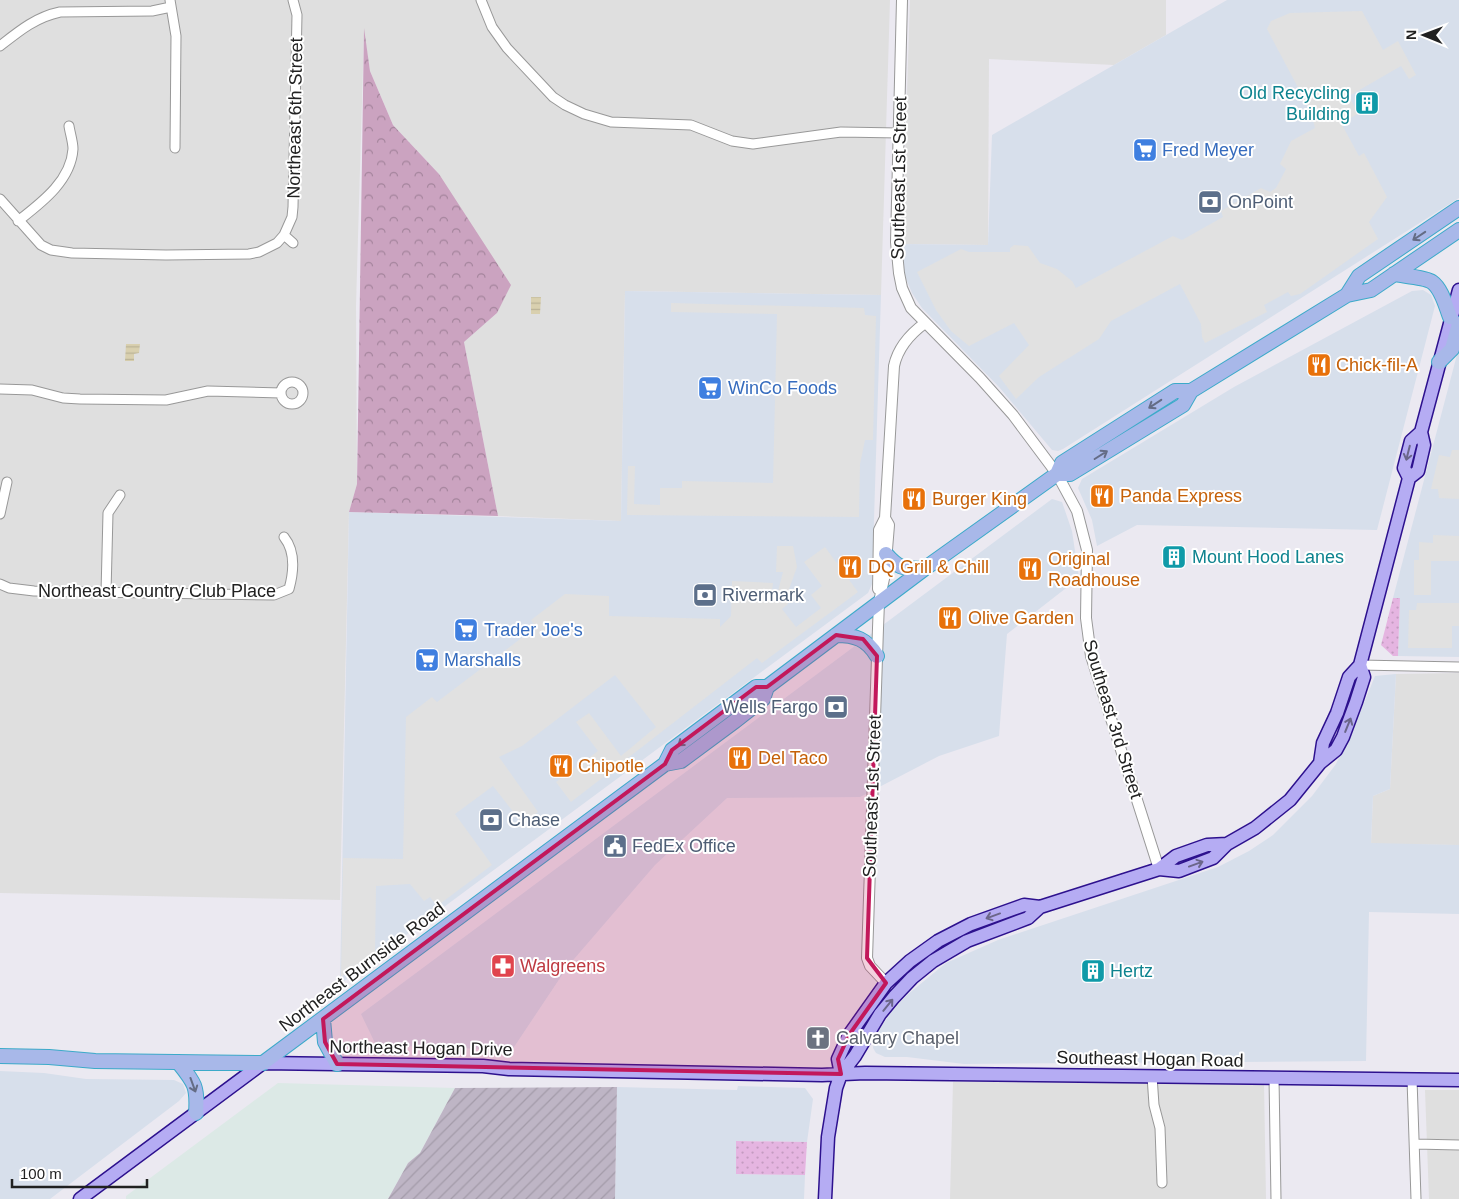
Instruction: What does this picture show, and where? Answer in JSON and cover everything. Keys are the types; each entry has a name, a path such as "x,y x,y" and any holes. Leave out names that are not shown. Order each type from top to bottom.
{"highway":[{"path":"1347,294 1359,276 1459,208"},
{"path":"1347,294 1371,290 1459,230"},
{"path":"1394,274 1427,280 1433,283 1455,321 1452,349 1439,362"},
{"name":"Northeast Burnside Road","path":"263,1063 665,764 672,750 739,699 756,687 767,687 996,516 1057,474 1070,474 1183,405 1191,391 1296,328 1347,294"},
{"path":"886,554 894,564 901,567 924,569"},
{"path":"836,636 848,635 863,640 872,648 877,656"},
{"name":"Northeast Burnside Road","path":"665,764 681,762 764,699 767,687"},
{"path":"700,747 711,730 739,709 739,699"},
{"path":"323,1019 324,1042 337,1064"},
{"name":"Northeast Hogan Drive","path":"0,1056 49,1057 95,1061 263,1063"},
{"path":"178,1062 195,1086 197,1099 196,1113"}],"main road":[{"path":"1455,321 1459,290"},
{"path":"825,1199 829,1127 833,1102 841,1074 855,1056 880,1014 912,978 933,961 967,941 1028,918 1040,907 1159,869 1176,856 1207,845 1227,844 1255,828 1279,810 1300,789 1320,763 1323,743 1338,713 1349,676 1360,665 1409,478 1404,468 1409,447 1411,441 1421,432 1439,362"},
{"path":"841,1074 838,1059 849,1035 886,983 926,949 955,931 985,918 1024,905 1040,907"},
{"path":"926,949 933,961"},
{"name":"Northeast Hogan Drive","path":"263,1063 841,1074"},
{"name":"Northeast Burnside Road","path":"80,1199 263,1063"},
{"name":"Southeast Hogan Road","path":"841,1074 1459,1080"}],"street":[{"name":"Northeast 6th Street","path":"284,236 290,222 293,207 297,15 293,0"},
{"path":"481,0 487,18 507,48 541,86 565,105 584,114 611,122 691,125 732,141 753,144 841,132 898,133"},
{"name":"Southeast 1st Street","path":"886,983 870,966 867,958 879,602 877,578 879,530 885,518 894,366 898,352 904,343 925,322 911,308 907,300 902,288 897,263 902,0"},
{"path":"0,46 23,27 47,15 60,12 152,11 171,3 176,36 176,148"},
{"path":"18,222 42,202 58,184 69,166 73,148 69,126"},
{"path":"0,199 18,222 41,245 51,250 67,252 249,254 268,249 284,236 293,243"},
{"name":"Southeast 3rd Street","path":"925,322 1007,408 1029,434 1057,474 1077,511 1088,550 1086,618 1091,656 1159,869"},
{"path":"0,389 32,390 63,398 80,399 166,400 208,392 281,393"},
{"path":"0,514 7,482"},
{"path":"106,593 108,513 120,496"},
{"name":"Southeast 1st Street","path":"879,602 885,574 889,525 885,518"},
{"name":"Northeast Country Club Place","path":"0,584 9,588 34,591 274,595 289,589 293,575 292,553 284,537"},
{"path":"1360,665 1459,667"},
{"path":"1152,1076 1154,1105 1160,1128 1162,1183"},
{"path":"1274,1078 1276,1199"},
{"path":"1412,1080 1416,1199"},
{"path":"1415,1144 1459,1145"}],"highlighted area":[{"path":"836,635 863,639 877,656 867,958 886,983 849,1035 838,1059 841,1074 337,1064 325,1042 323,1019 665,764 672,750 756,687 767,687"}],"shaded area":[{"path":"0,0 890,0 881,295 625,291 621,521 498,516 464,342 497,313 439,174 393,125 370,71 364,32 356,306 357,484 349,512 340,900 0,893"},
{"path":"910,0 1166,0 1166,35 1114,65 989,59 988,245 902,244"},
{"path":"1227,0 1459,0 1459,198 1063,449 1058,451 1052,450 999,387 922,308 912,293 904,274 902,244 988,245 992,135"},
{"path":"1362,11 1383,50 1398,41 1416,75 1409,79 1401,66 1349,96 1358,114 1341,123 1359,156 1364,153 1387,197 1369,222 1378,239 1300,294 1291,296 1288,292 1264,305 1267,312 1205,343 1202,337 1201,324 1180,284 1111,321 1099,339 1039,377 1016,399 999,376 1029,345 1014,323 969,346 951,331 936,310 917,272 961,249 969,252 1010,252 1010,248 1014,245 1028,246 1040,263 1057,269 1072,281 1076,288 1173,236 1182,240 1223,217 1221,211 1261,188 1270,192 1276,188 1286,169 1280,164 1291,141 1315,128 1311,112 1267,29 1271,21 1290,13"},
{"path":"1423,290 1431,295 1435,306 1377,530 1137,525 1097,546 1092,520 1078,488 1082,479 1234,387 1412,291"},
{"path":"625,291 881,295 872,584 868,593 340,984 349,512 621,521"},
{"path":"531,297 541,297 540,314 531,314"},
{"path":"671,303 864,308 865,315 876,316 873,440 865,440 860,464 859,517 627,515 628,466 635,466 634,504 660,505 660,488 682,488 682,481 773,483 777,314 671,312"},
{"path":"126,344 140,344 139,353 134,354 134,361 125,361"},
{"path":"1459,347 1459,657 1398,656 1400,598 1393,598"},
{"path":"1452,450 1459,450 1459,499 1439,498 1438,489 1431,489 1439,455 1450,457"},
{"path":"1052,499 1062,502 1072,531 1079,578 1007,634 999,736 939,756 860,797 727,798 655,865 568,966 512,1050 376,1045 361,1014"},
{"path":"1433,535 1459,536 1459,561 1431,561 1431,595 1414,595 1414,560 1419,560 1419,542 1433,543"},
{"path":"777,546 793,546 797,567 788,592 788,604 782,609 796,627 821,608 811,595 822,586 804,562 825,547 858,592 762,663 757,658 571,802 556,782 598,751 576,722 589,713 621,756 656,727 615,675 522,746 499,757 538,812 522,823 493,786 455,814 492,865 437,906 430,897 424,901 410,884 376,886 375,952 341,977 343,858 403,859 406,717 432,697 437,702 536,627 531,620 565,594 609,596 609,616 720,619 720,627 731,616 732,581 773,583 772,591 778,591 783,572 776,572"},
{"path":"1393,598 1400,598 1398,656 1393,656 1381,645"},
{"path":"1417,603 1459,603 1459,626 1452,626 1452,648 1408,648 1409,610 1416,610"},
{"path":"1459,673 1459,845 1371,844 1373,796 1390,789 1396,674"},
{"path":"1396,674 1390,789 1373,796 1371,843 1459,845 1459,914 1369,912 1366,1061 964,1064 907,1057 885,1057 876,1053 873,1048 874,1037 892,1011 907,995 946,963 998,940 1218,867 1249,851 1273,835 1312,796 1336,764 1375,676"},
{"path":"0,1071 44,1073 86,1079 174,1080 183,1084 186,1093 179,1101 50,1199 0,1199"},
{"path":"953,1082 1264,1083 1266,1199 950,1199"},
{"path":"278,1083 455,1088 420,1153 408,1163 388,1199 126,1199 126,1196"},
{"path":"738,1086 805,1088 813,1099 807,1142 737,1141 736,1174 805,1175 804,1199 615,1199 617,1087 737,1090"},
{"path":"617,1087 615,1199 388,1199 408,1163 420,1153 455,1088"},
{"path":"1425,1090 1459,1090 1459,1199 1429,1199"},
{"path":"736,1141 807,1142 805,1175 736,1174"}],"green space":[{"path":"364,28 370,71 393,125 439,174 511,285 497,313 464,342 498,516 349,512 357,484"}],"place":[{"name":"Old Recycling Building","path":"1367,103"},
{"name":"Fred Meyer","path":"1145,150"},
{"name":"OnPoint","path":"1210,202"},
{"name":"Chick-fil-A","path":"1319,365"},
{"name":"WinCo Foods","path":"710,388"},
{"name":"Panda Express","path":"1102,496"},
{"name":"Burger King","path":"914,499"},
{"name":"Mount Hood Lanes","path":"1174,557"},
{"name":"DQ Grill & Chill","path":"850,567"},
{"name":"Original Roadhouse","path":"1030,569"},
{"name":"Rivermark","path":"705,595"},
{"name":"Olive Garden","path":"950,618"},
{"name":"Trader Joe's","path":"466,630"},
{"name":"Marshalls","path":"427,660"},
{"name":"Wells Fargo","path":"836,707"},
{"name":"Del Taco","path":"740,758"},
{"name":"Chipotle","path":"561,766"},
{"name":"Chase","path":"491,820"},
{"name":"FedEx Office","path":"615,846"},
{"name":"Walgreens","path":"503,966"},
{"name":"Hertz","path":"1093,971"},
{"name":"Calvary Chapel","path":"818,1038"}]}
